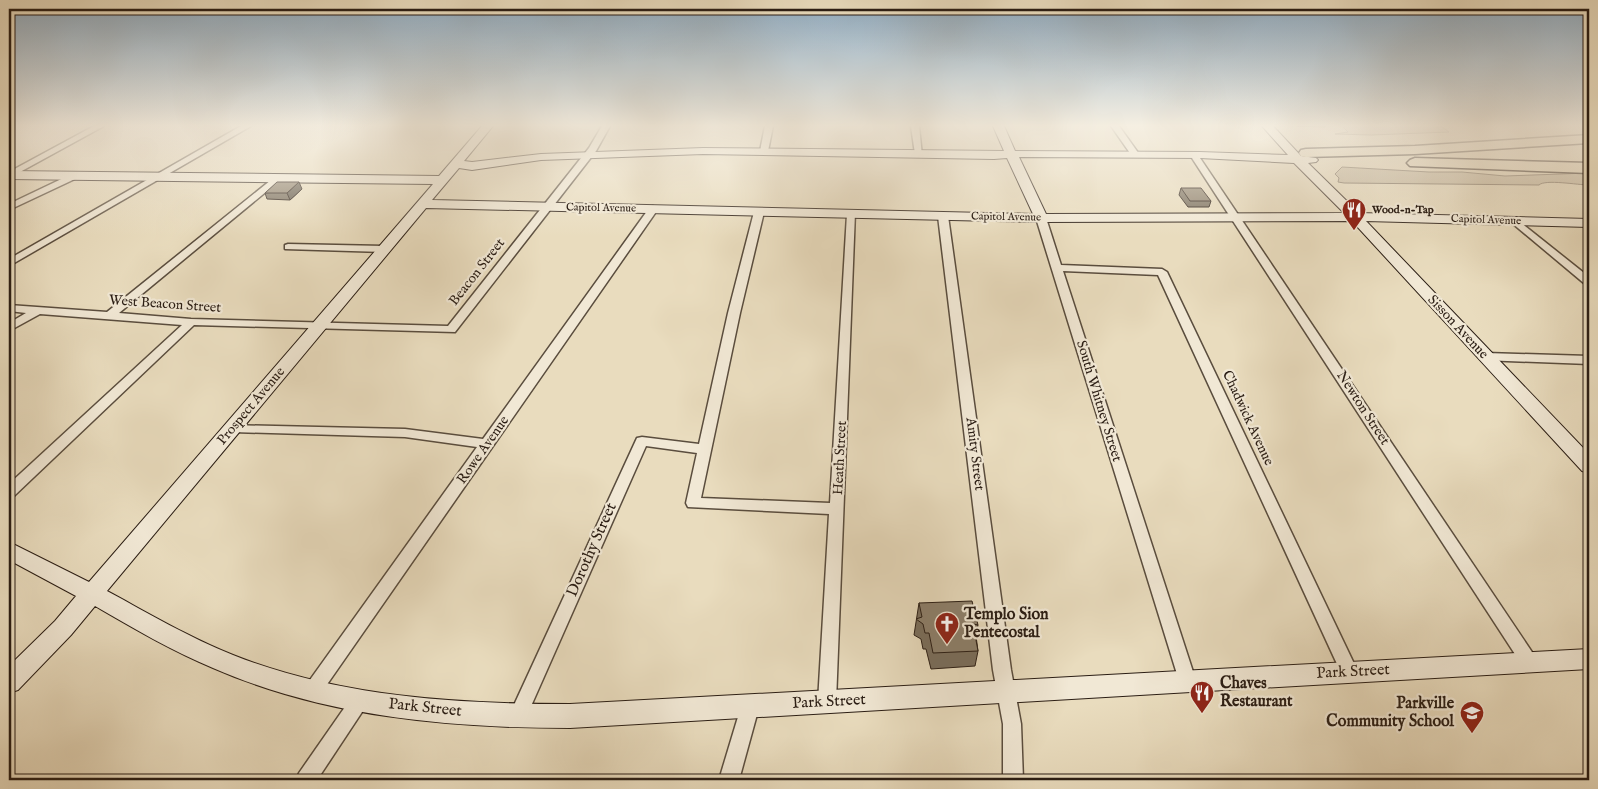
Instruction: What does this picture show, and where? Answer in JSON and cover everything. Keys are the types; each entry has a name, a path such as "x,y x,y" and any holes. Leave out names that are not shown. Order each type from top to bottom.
{"highway":[{"path":"1458,163 1589,168"},
{"path":"1516,165 1556,163"}],"main road":[{"path":"456,164 462,163"},
{"name":"South Whitney Street","path":"1015,163 1042,218"},
{"name":"Sisson Avenue","path":"1307,163 1327,187 1589,466"},
{"name":"Prospect Avenue","path":"9,682 63,628 456,164"},
{"path":"9,175 443,180"},
{"path":"392,180 412,184 428,198"},
{"name":"Capitol Avenue","path":"428,198 547,207 943,216 1042,218 1355,217 1589,223"},
{"name":"Park Street","path":"9,550 90,595 208,655 257,674 313,690 360,700 453,712 518,716 570,716 1589,659"}],"street":[{"path":"9,175 32,163"},
{"path":"9,263 182,163"},
{"name":"Beacon Street","path":"319,326 451,330 582,163"},
{"name":"Newton Street","path":"1200,163 1238,217 1530,662"},
{"path":"9,206 74,176"},
{"path":"110,315 276,179"},
{"name":"Rowe Avenue","path":"313,690 653,209"},
{"path":"759,212 704,449 694,503 837,509"},
{"name":"Heath Street","path":"827,702 852,214"},
{"name":"Amity Street","path":"943,216 1006,691 1012,724 1012,780"},
{"name":"South Whitney Street","path":"1042,218 1187,681"},
{"path":"1515,221 1589,282"},
{"path":"288,247 384,249"},
{"name":"Chadwick Avenue","path":"1057,268 1162,272 1349,672"},
{"name":"West Beacon Street","path":"9,308 191,322 319,326"},
{"path":"9,328 38,310"},
{"path":"9,492 191,322"},
{"path":"1486,357 1589,360"},
{"path":"233,428 405,432 487,444"},
{"name":"Dorothy Street","path":"518,716 642,441 704,449"},
{"path":"306,780 360,700"},
{"path":"729,780 750,707"}],"shaded area":[{"path":"1342,167 1462,172 1505,176 1589,173 1589,185 1555,182 1539,185 1344,183 1338,182 1339,178 1335,174"}],"building":[{"path":"277,182 299,182 287,193 265,193"},
{"path":"1181,188 1201,188 1211,201 1190,201"},
{"name":"Templo Sion Pentecostal","path":"972,601 978,625 973,624 978,651 933,653 929,633 925,633 923,624 916,619 922,617 919,603"}],"place":[{"name":"Wood-n-Tap","path":"1354,231"},
{"name":"Templo Sion Pentecostal","path":"947,645"},
{"name":"Chaves Restaurant","path":"1202,714"},
{"name":"Parkville Community School","path":"1472,734"}]}
